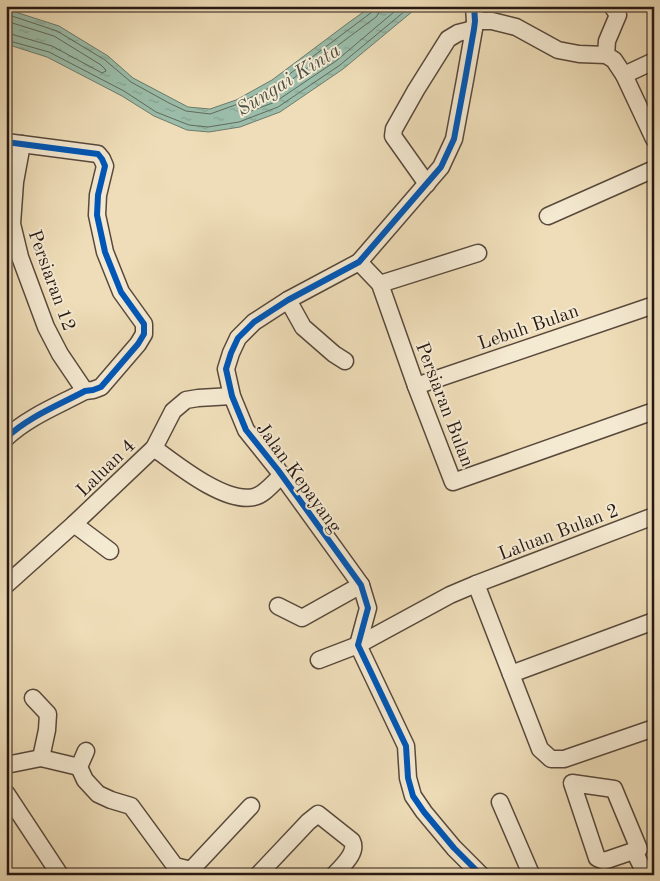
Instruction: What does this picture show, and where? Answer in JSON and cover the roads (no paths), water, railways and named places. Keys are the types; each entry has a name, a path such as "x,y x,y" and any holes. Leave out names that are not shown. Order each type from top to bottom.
{"street":[{"path":"606,55 607,41 618,15 612,6"},
{"path":"427,184 393,136 394,129 448,39 474,19 516,27 558,50 579,54 606,55 614,60 624,75 654,139"},
{"name":"Jalan Kepayang","path":"358,644 368,608 361,585 246,430 232,396 226,369 238,338 254,322 288,300 359,262 441,167 454,139 474,19"},
{"path":"624,75 654,61"},
{"path":"8,432 85,391 101,387 138,344 144,334 144,324 121,292 105,252 97,215 98,195 105,166 102,159 98,154 14,143"},
{"name":"Persiaran 12","path":"14,143 15,182 12,224 18,248 46,327 60,354 85,391"},
{"path":"548,216 654,169"},
{"path":"380,284 478,254"},
{"name":"Persiaran Bulan","path":"359,262 380,284 416,386 453,482 654,411"},
{"path":"288,300 303,327 346,362"},
{"name":"Lebuh Bulan","path":"416,386 654,304"},
{"name":"Laluan 4","path":"6,585 154,448 173,411 186,400 232,396"},
{"path":"154,448 194,477 223,494 253,498 260,495 281,476"},
{"name":"Laluan Bulan 2","path":"319,660 358,644 450,595 654,516"},
{"path":"74,524 110,551"},
{"path":"476,584 540,749 551,759 564,759 654,728"},
{"path":"278,606 302,618 361,585"},
{"path":"510,674 654,622"},
{"path":"358,644 406,746 408,778 413,796 454,848 481,875"},
{"path":"33,698 48,714 47,730 41,758"},
{"path":"86,751 79,767 85,780 98,794 131,806 175,866 189,873 251,806"},
{"path":"6,765 41,758 79,767"},
{"path":"572,783 614,789 639,849 634,850 604,862 598,858 572,783"},
{"path":"6,793 55,873"},
{"path":"500,802 532,875"},
{"path":"258,875 308,822 318,814 352,841 354,846 353,852 334,875"},
{"path":"634,850 646,875"}],"water":[{"name":"Sungai Kinta","path":"372,6 419,6 343,69 280,112 240,127 209,132 187,130 154,116 122,96 47,57 6,44 6,9 59,26 108,56 133,78 188,107 210,109 236,100 272,80"}]}
